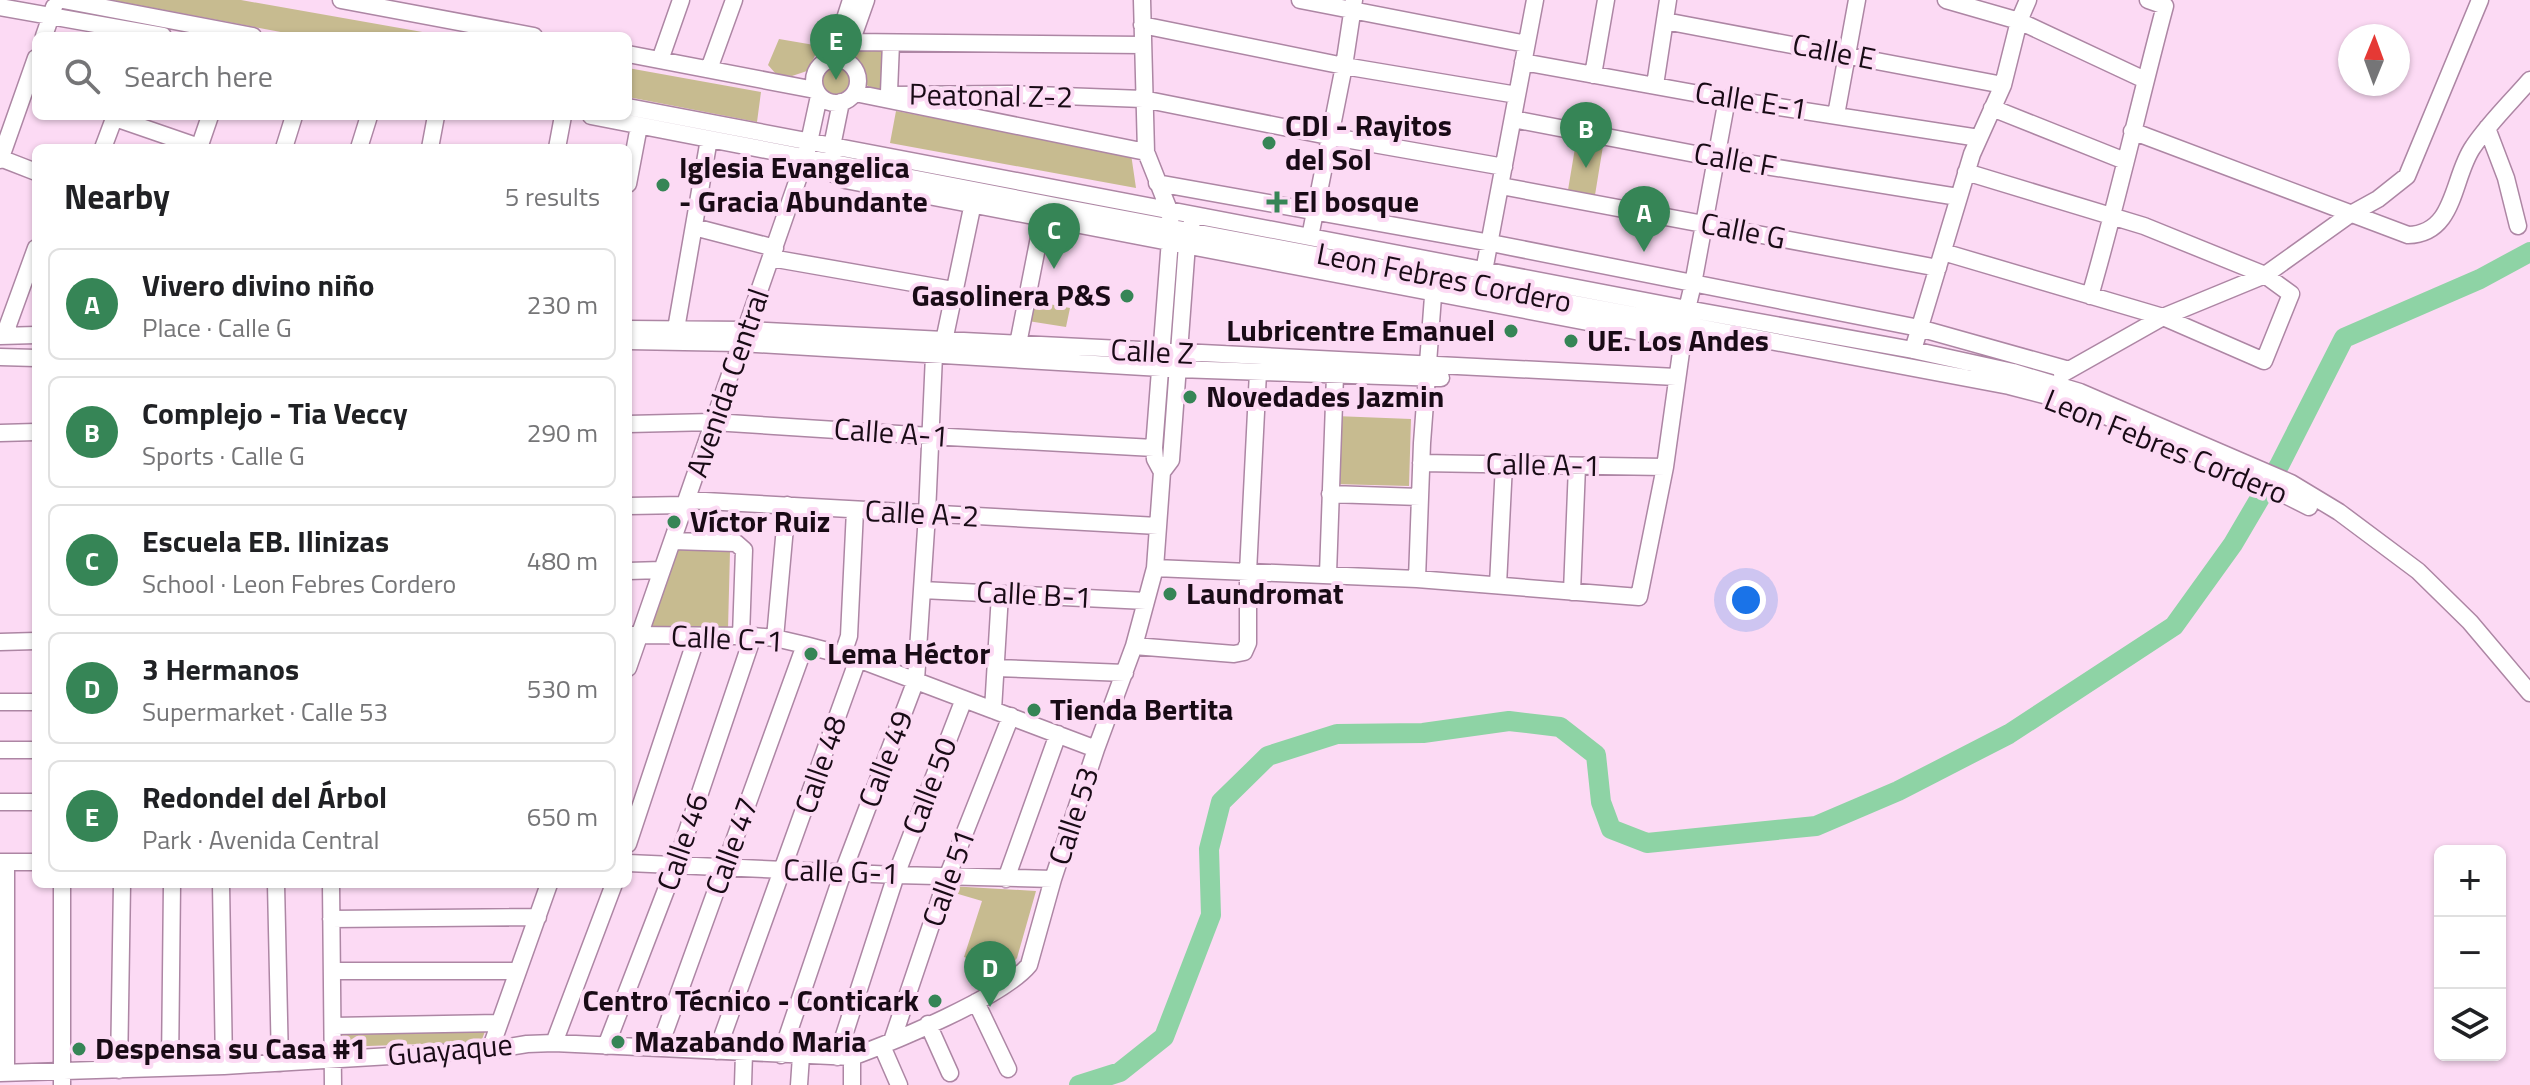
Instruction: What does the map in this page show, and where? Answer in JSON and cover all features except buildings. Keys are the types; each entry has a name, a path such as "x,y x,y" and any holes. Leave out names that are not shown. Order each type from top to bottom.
{"street":[{"path":"45,32 57,0"},
{"path":"63,0 229,32"},
{"path":"341,0 384,4 515,32"},
{"path":"660,60 681,0"},
{"path":"709,69 734,0"},
{"path":"839,61 851,0"},
{"path":"817,93 815,74 818,67 839,61 851,42 866,0"},
{"path":"1142,0 1146,152 1157,183 1180,228 1297,265 1435,276 1482,285 1507,306 1684,325"},
{"path":"1300,0 1354,5 1526,44"},
{"path":"1482,285 1535,0"},
{"path":"1593,75 1606,0"},
{"path":"1655,85 1668,0"},
{"path":"1836,115 1857,0"},
{"path":"1946,0 2019,21 2145,80"},
{"path":"1913,350 1966,172 2003,85 2019,21 2028,0"},
{"path":"2090,296 2165,6 2148,0"},
{"path":"2046,389 2069,370 2163,317 2265,275 2407,176 2480,0"},
{"path":"1297,265 1310,245 1354,5"},
{"path":"0,7 135,32"},
{"name":"Calle E","path":"1665,21 2003,85"},
{"path":"1142,25 1344,66 1517,95"},
{"name":"Peatonal Z-2","path":"851,42 1142,45"},
{"name":"Peatonal Z-2","path":"891,43 889,92 892,95 1010,94 1143,99"},
{"path":"632,55 817,93 829,102 848,98 1146,152"},
{"path":"839,61 857,74 858,83 848,98 830,154 832,173 845,180 995,201"},
{"name":"Calle E-1","path":"1523,62 1727,99 1979,138"},
{"path":"32,69 0,159 32,171"},
{"path":"2132,131 2349,215 2408,235 2423,234 2447,212 2464,161 2487,128 2530,80"},
{"name":"Avenida Central","path":"634,635 673,541 773,253 807,149 817,93"},
{"path":"1143,99 1504,167"},
{"path":"1155,568 1417,579 1639,597 1665,467 1684,325 1727,99"},
{"name":"Leon Febres Cordero","path":"632,108 807,149 1180,228"},
{"path":"1992,108 2125,161"},
{"name":"Calle F","path":"1513,119 1716,158 1958,197"},
{"path":"105,144 114,120"},
{"path":"123,120 189,144"},
{"path":"201,144 209,120"},
{"path":"285,144 293,120"},
{"path":"360,144 368,120"},
{"path":"431,144 435,120"},
{"path":"558,144 562,120"},
{"name":"Leon Febres Cordero","path":"610,120 709,139 807,149"},
{"path":"632,163 639,126"},
{"path":"2487,128 2506,178 2518,226"},
{"path":"676,329 709,139"},
{"path":"1966,172 2144,226 2265,275"},
{"path":"1157,183 1491,243 1919,328 2069,370"},
{"name":"Calle G","path":"1501,186 1704,224 1940,260 2163,317 2264,361 2291,294 2265,275"},
{"path":"946,192 973,203 995,201"},
{"name":"Leon Febres Cordero","path":"995,201 1052,215 1310,245 1435,276 1684,325 1913,350 2013,372 2075,403 2259,475 2368,535 2418,571 2470,622 2530,693"},
{"name":"Calle 49","path":"781,1055 843,872 916,680 930,436 939,348 973,203"},
{"path":"1018,344 1052,215"},
{"path":"694,227 773,253 953,290"},
{"name":"Calle 53","path":"1162,472 1171,460 1170,360 1180,228"},
{"name":"Leon Febres Cordero","path":"1244,248 1310,245"},
{"path":"32,258 2,336 32,335"},
{"path":"1417,579 1426,372 1435,276"},
{"name":"Leon Febres Cordero","path":"1482,285 2009,386 2046,389"},
{"path":"1507,306 1522,293"},
{"name":"Calle Z","path":"632,329 676,329 743,336 1170,360 1676,381"},
{"name":"Calle Z","path":"632,341 743,336"},
{"name":"Calle Z","path":"939,348 1018,344 1258,372 1335,375 1426,372"},
{"path":"0,357 32,358"},
{"name":"Calle 53","path":"844,1057 887,1044 976,1002 1022,974 1029,965 1053,879 1134,646 1155,568 1162,472 1155,459 1154,448 1170,360"},
{"path":"1134,646 1234,654 1244,652 1248,643 1248,572 1258,372"},
{"path":"1328,574 1335,375"},
{"name":"Calle A-1","path":"632,424 713,422 1154,448"},
{"path":"0,433 32,432"},
{"name":"Calle A-1","path":"1421,463 1665,467"},
{"path":"1498,585 1504,464"},
{"path":"1572,592 1577,466"},
{"path":"1330,494 1420,497"},
{"name":"Calle A-2","path":"632,506 686,503 787,505 1158,526"},
{"path":"775,638 787,505"},
{"name":"Calle 48","path":"717,1051 784,869 850,657 855,510"},
{"name":"Calle 46","path":"606,1046 676,864 747,636 744,550 736,543 673,541"},
{"path":"632,571 662,570"},
{"name":"Calle B-1","path":"922,590 1146,601"},
{"path":"993,710 1000,594"},
{"name":"Calle C-1","path":"634,635 747,636 805,645 916,680 1096,749"},
{"path":"632,832 697,636"},
{"path":"0,642 32,641"},
{"name":"Calle 47","path":"659,1048 805,645"},
{"path":"996,668 1125,673"},
{"name":"Calle 50","path":"852,1085 844,1057 896,875 964,699"},
{"path":"0,702 32,702"},
{"name":"Calle 51","path":"887,1044 948,875 1011,716"},
{"path":"1006,879 1058,734"},
{"path":"0,750 32,750"},
{"path":"0,802 32,802"},
{"path":"3,1073 3,862 32,862"},
{"name":"Calle G-1","path":"632,863 1053,879"},
{"path":"62,888 62,1079"},
{"path":"119,1070 122,888"},
{"path":"170,1067 172,888"},
{"path":"221,888 224,1066"},
{"path":"276,888 280,1063"},
{"path":"331,888 333,1085"},
{"path":"490,1050 548,888"},
{"path":"554,1043 612,888"},
{"path":"331,919 538,917"},
{"path":"333,971 517,971"},
{"path":"976,1002 1008,1069"},
{"path":"333,1026 499,1023"},
{"path":"928,1024 950,1073"},
{"name":"Guayaque","path":"3,1073 62,1079 119,1070 490,1050 554,1043 844,1057"},
{"path":"887,1044 899,1085"},
{"path":"743,1085 744,1053"},
{"path":"799,1085 801,1056"}],"shaded area":[{"path":"111,0 241,0 422,32 281,32"},
{"path":"779,39 820,46 807,71 792,76 776,74 768,65"},
{"path":"855,44 888,47 886,93 861,82 860,73 853,62"},
{"path":"836,62 850,67 855,81 850,95 836,100 822,95 817,81 822,67"},
{"path":"632,69 761,92 757,122 632,98"},
{"path":"896,111 1131,154 1136,188 890,143"},
{"path":"1576,142 1603,146 1595,195 1568,190"},
{"path":"1033,301 1070,308 1066,327 1028,321"},
{"path":"1335,416 1411,419 1409,486 1333,484"},
{"path":"678,543 730,551 728,629 649,629"},
{"path":"949,886 1036,891 1017,958 1005,972 964,957 982,901 948,891"},
{"path":"487,1026 481,1042 340,1047 339,1030"}],"waterway":[{"path":"1079,1085 1120,1072 1164,1037 1211,915 1209,849 1221,802 1268,756 1337,734 1423,733 1509,721 1560,727 1596,755 1601,802 1611,829 1647,843 1816,826 1898,791 2009,734 2174,626 2233,544 2280,464 2344,338 2480,279 2530,252"}],"place":[{"name":"Redondel del Árbol","path":"836,80"},
{"name":"CDI - Rayitos del Sol","path":"1269,143"},
{"name":"Complejo - Tia Veccy","path":"1586,168"},
{"name":"Iglesia Evangelica - Gracia Abundante","path":"663,185"},
{"name":"El bosque","path":"1277,202"},
{"name":"Vivero divino niño","path":"1644,252"},
{"name":"Escuela EB. Ilinizas","path":"1054,269"},
{"name":"Gasolinera P&S","path":"1127,296"},
{"name":"Lubricentre Emanuel","path":"1511,331"},
{"name":"UE. Los Andes","path":"1571,341"},
{"name":"Novedades Jazmin","path":"1190,397"},
{"name":"Víctor Ruiz","path":"674,522"},
{"name":"Laundromat","path":"1170,594"},
{"name":"Lema Héctor","path":"811,654"},
{"name":"Tienda Bertita","path":"1034,710"},
{"name":"Centro Técnico - Conticark","path":"935,1001"},
{"name":"3 Hermanos","path":"990,1007"},
{"name":"Mazabando Maria","path":"618,1042"},
{"name":"Despensa su Casa #1","path":"79,1049"}]}
